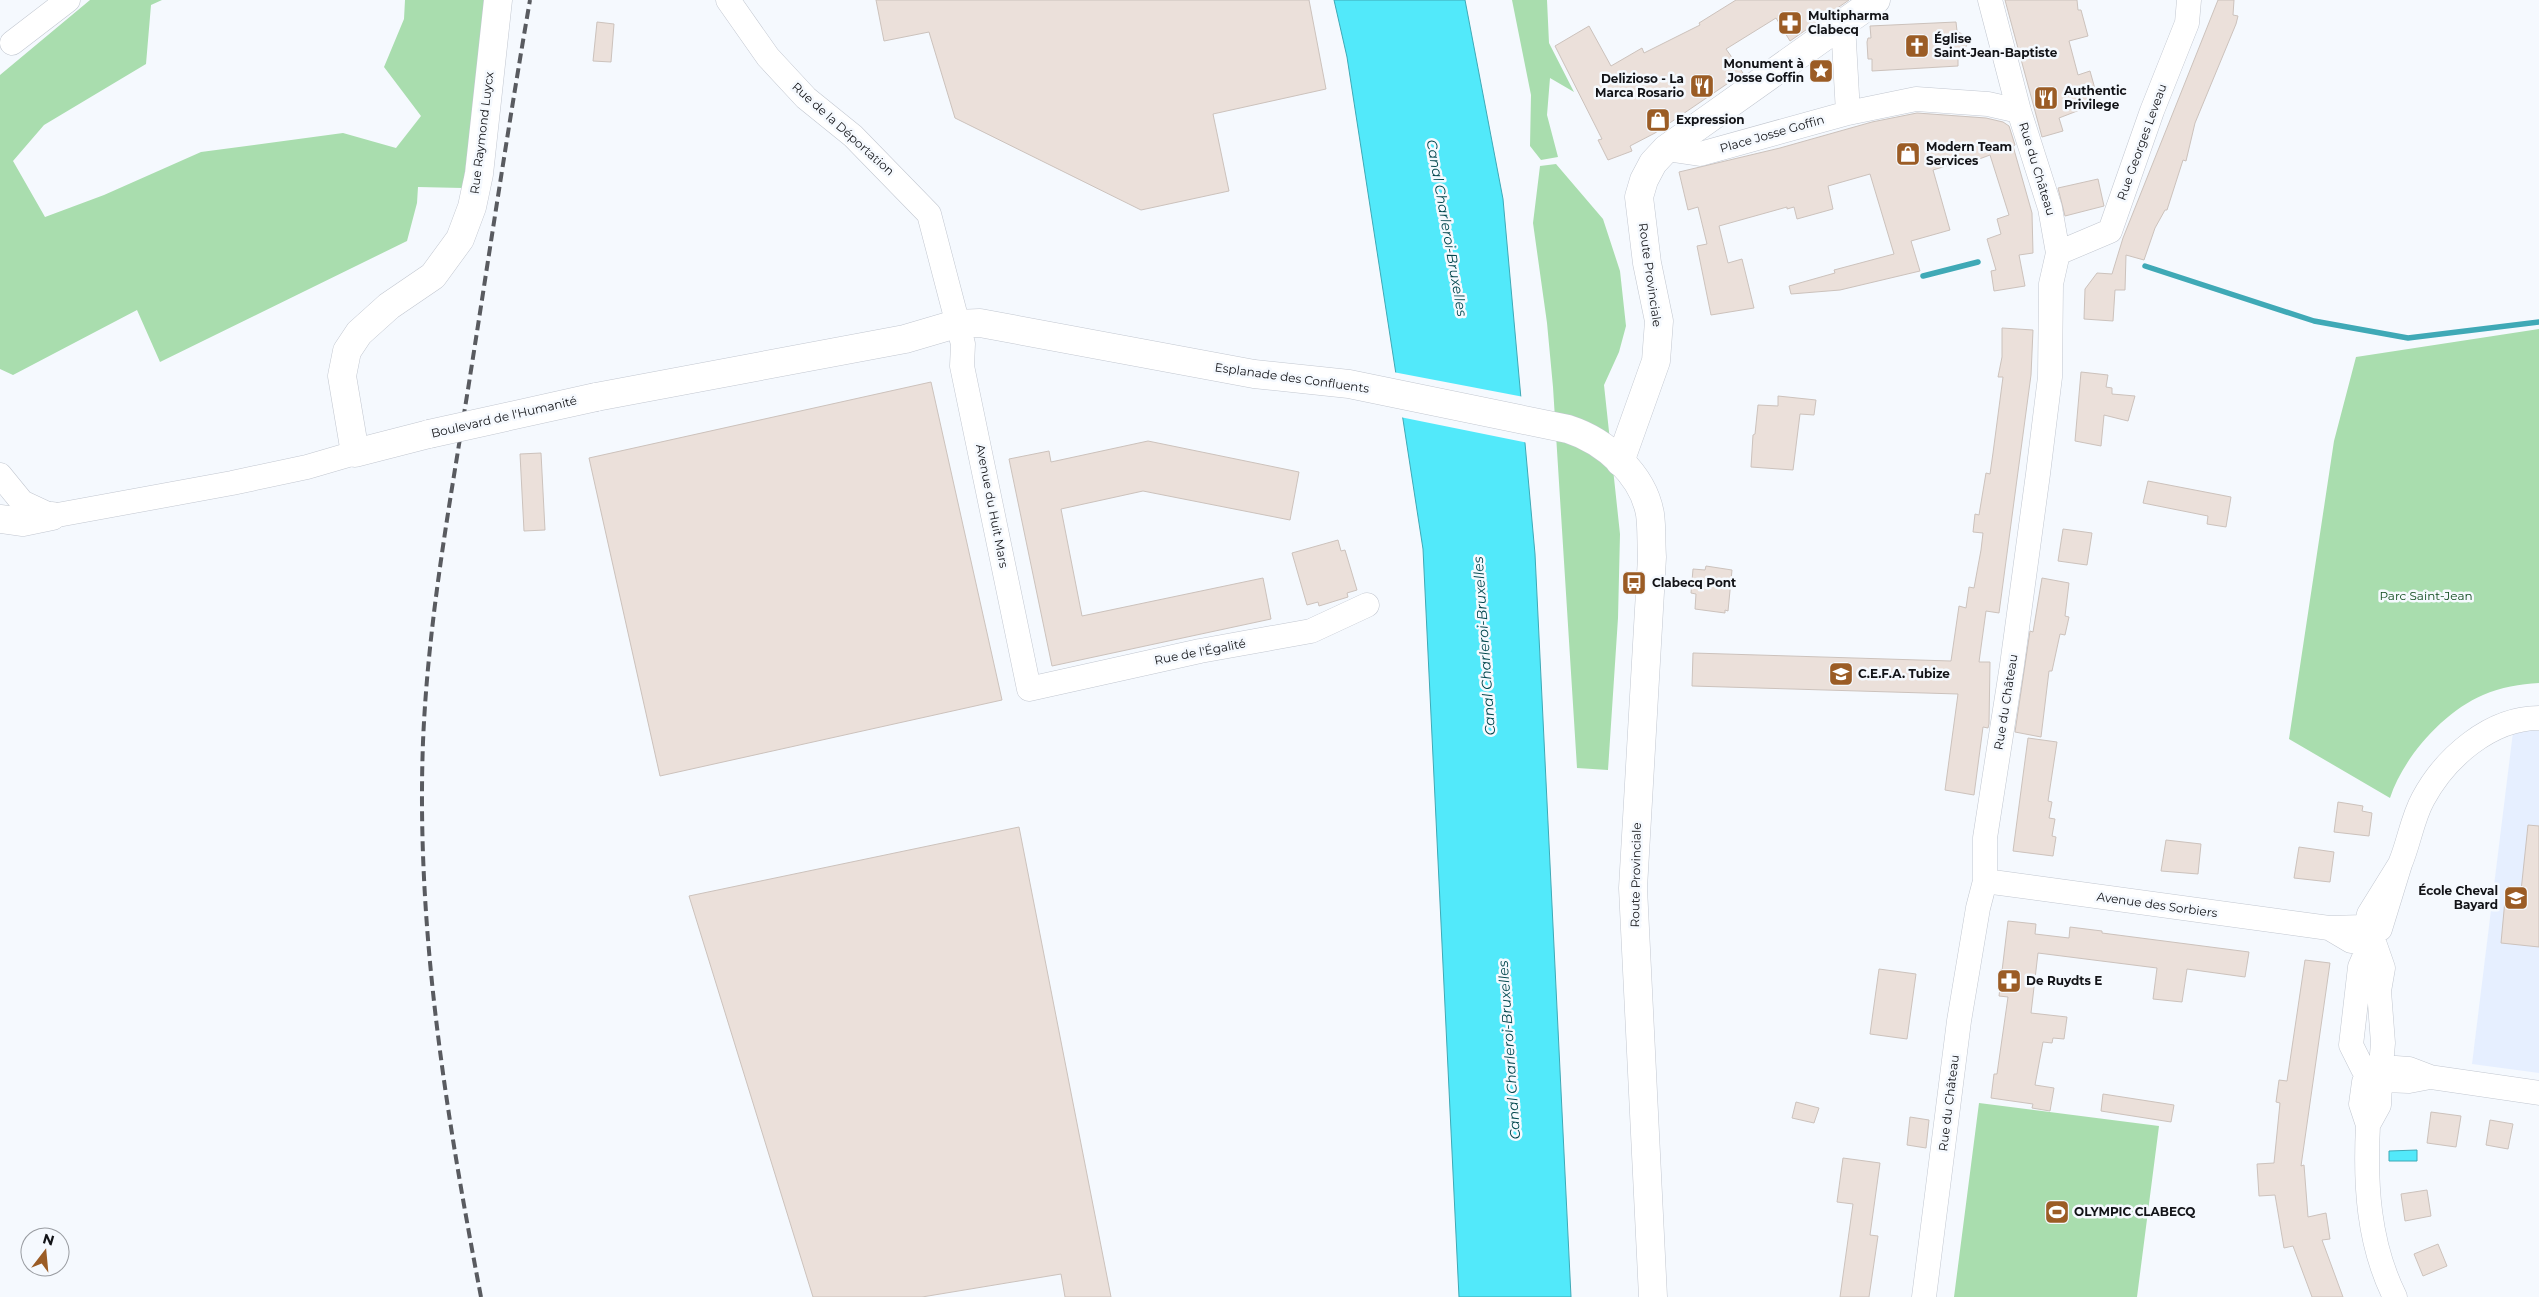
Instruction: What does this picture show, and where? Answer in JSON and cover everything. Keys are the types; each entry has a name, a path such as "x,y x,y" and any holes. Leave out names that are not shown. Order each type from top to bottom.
{"main road":[{"name":"Rue Raymond Luycx","path":"355,453 342,383 347,351 359,333 389,306 433,276 460,239 472,207 479,174 498,0"},
{"path":"1666,149 1876,0"},
{"name":"Route Provinciale","path":"1620,462 1656,362 1659,321 1647,263 1639,196 1648,172 1666,149"},
{"name":"Esplanade des Confluents","path":"956,324 980,323 1254,374 1349,384 1568,429"},
{"name":"Boulevard de l'Humanité","path":"355,453 429,434 596,397 911,338 956,324"},
{"name":"Route Provinciale","path":"1568,429 1586,435 1610,451 1638,482 1650,513 1651,540 1633,888 1653,1297"},
{"name":"Boulevard de l'Humanité","path":"0,517 23,522 52,516"}],"street":[{"path":"12,43 68,0"},
{"name":"Rue de la Déportation","path":"728,0 768,57 806,98 853,136 929,214 956,324"},
{"path":"1990,0 2019,111"},
{"name":"Rue Georges Leveau","path":"2058,254 2110,231 2152,111 2187,23 2189,0"},
{"path":"1843,24 1848,113"},
{"name":"Place Josse Goffin","path":"1666,149 1700,154 1848,113 1916,99 1988,104 2019,111"},
{"name":"Rue du Château","path":"1924,1297 1959,1022 1978,908 1985,881 1986,828 2012,665 2050,377 2051,284 2058,254 2050,208 2019,111"},
{"name":"Avenue du Huit Mars","path":"956,324 963,344 962,366 1030,689"},
{"name":"Boulevard de l'Humanité","path":"52,516 232,483 307,467 355,453"},
{"path":"0,475 22,502 52,516"},
{"path":"0,517 22,502"},
{"name":"Rue de l'Égalité","path":"1030,689 1200,651 1310,631 1367,605"},
{"path":"2539,718 2503,725 2482,736 2457,754 2423,799 2360,966 2351,1045 2375,1075 2409,1081 2430,1077 2539,1093"},
{"name":"Avenue des Sorbiers","path":"1985,881 2329,928 2370,936"},
{"path":"2370,936 2383,968 2379,990 2382,1042 2375,1075 2361,1104 2368,1125 2367,1191 2371,1226 2388,1282 2395,1297"}],"shaded area":[{"name":"École Cheval Bayard","path":"2539,731 2539,1073 2472,1064 2513,732"}],"green space":[{"path":"90,0 162,0 151,5 146,64 44,125 13,161 45,217 104,195 201,152 343,133 396,148 421,116 384,67 404,19 405,0 486,0 463,188 418,187 417,203 407,241 160,362 137,310 13,375 0,369 0,75"},
{"path":"1512,0 1547,0 1549,43 1574,92 1550,78 1547,115 1558,157 1541,160 1530,146 1531,95"},
{"path":"1556,164 1603,219 1620,271 1626,326 1619,352 1604,385 1620,534 1618,618 1608,770 1577,768 1553,387 1547,323 1533,223 1540,166"},
{"name":"Parc Saint-Jean","path":"2539,329 2539,683 2511,686 2490,692 2453,713 2426,738 2415,752 2404,767 2390,798 2289,739 2334,441 2356,357"},
{"name":"OLYMPIC CLABECQ","path":"1979,1103 2159,1126 2137,1297 1954,1297"}],"water":[{"name":"Canal Charleroi-Bruxelles","path":"1334,0 1465,0 1503,199 1535,554 1571,1297 1459,1297 1423,549 1347,57"},
{"path":"2417,1150 2417,1161 2389,1161 2389,1151"}],"pier":[{"path":"1393,372 1524,397 1528,443 1400,417"}],"building":[{"path":"876,0 1309,0 1326,89 1213,114 1229,191 1141,210 955,118 929,32 884,41"},
{"path":"1736,0 1849,0 1790,41 1776,18 1726,49 1743,73 1655,133 1630,146 1632,151 1608,160 1598,140 1602,139 1555,46 1589,26 1611,66 1642,48 1644,53 1700,25 1699,23"},
{"path":"2005,0 2077,0 2078,10 2081,10 2088,36 2069,41 2078,75 2090,71 2097,96 2088,98 2090,106 2059,118 2063,131 2042,137"},
{"path":"2218,0 2234,0 2233,15 2238,16 2195,123 2186,161 2183,160 2167,210 2165,210 2155,228 2144,260 2126,255 2125,290 2115,290 2113,321 2084,319 2085,289 2097,273 2112,274 2123,238"},
{"path":"597,22 614,24 611,62 593,61"},
{"name":"Église Saint-Jean-Baptiste","path":"1956,22 1957,31 1965,36 1967,45 1958,58 1958,66 1872,71 1872,59 1868,59 1867,42 1868,38 1871,38 1870,26"},
{"path":"1917,113 1986,118 2003,122 2009,126 2032,213 2033,253 2019,255 2025,286 1994,291 1991,271 1996,270 1987,239 2001,234 1997,219 2009,215 1990,155 1963,165 1962,161 1933,170 1950,230 1911,241 1920,271 1840,290 1791,294 1789,286 1835,273 1834,270 1894,254 1870,174 1828,186 1833,209 1797,219 1794,207 1787,209 1787,207 1719,226 1728,263 1742,259 1754,308 1711,315 1697,246 1707,244 1698,207 1688,210 1679,172 1780,148 1872,122"},
{"path":"2098,179 2104,206 2065,216 2058,188"},
{"path":"2002,328 2033,330 2031,375 1999,613 1986,611 1979,662 1990,662 1989,724 1988,728 1983,727 1974,795 1945,790 1958,694 1692,686 1693,653 1951,661 1959,606 1966,608 1969,587 1974,588 1981,550 1983,533 1973,532 1975,514 1979,515 1986,473 1990,474 1993,453 2003,377 1998,377 2002,357"},
{"path":"2081,372 2108,375 2106,387 2112,388 2112,394 2135,396 2128,421 2104,415 2101,446 2075,441"},
{"path":"931,382 1002,700 660,776 589,458"},
{"path":"1778,396 1816,400 1814,415 1800,414 1793,470 1751,467 1753,435 1755,434 1758,405 1778,406"},
{"path":"1148,441 1299,472 1290,520 1143,491 1061,509 1082,616 1263,578 1271,619 1052,666 1009,459 1049,451 1051,462"},
{"path":"541,453 545,530 524,531 520,454"},
{"path":"2148,481 2231,497 2226,527 2207,524 2208,516 2143,503"},
{"path":"2063,529 2092,533 2087,565 2058,561"},
{"path":"1338,540 1341,551 1345,550 1357,590 1347,593 1348,597 1319,606 1318,602 1307,605 1292,553"},
{"path":"1706,566 1732,570 1728,611 1725,610 1725,613 1695,609 1696,594 1691,593 1693,569 1705,570"},
{"path":"2042,578 2069,583 2065,616 2069,617 2065,635 2060,634 2052,671 2049,671 2041,737 2015,732 2030,631 2033,632"},
{"path":"2028,738 2057,742 2048,801 2052,802 2049,818 2055,819 2052,836 2056,837 2053,856 2013,851"},
{"path":"2338,802 2363,806 2362,811 2372,813 2369,836 2334,832"},
{"path":"2528,825 2539,826 2539,947 2501,943 2506,889 2521,891"},
{"path":"1019,827 1111,1297 1065,1297 1061,1274 922,1297 813,1297 689,896"},
{"path":"2166,840 2201,844 2198,874 2161,871"},
{"path":"2299,847 2334,852 2330,882 2294,878"},
{"path":"2008,921 2036,924 2035,934 2069,938 2070,927 2102,931 2102,933 2249,952 2245,977 2187,969 2182,1002 2153,999 2157,968 2038,953 2031,1013 2067,1017 2064,1039 2053,1038 2052,1043 2043,1042 2035,1085 2054,1088 2050,1111 2032,1108 2033,1104 1991,1098 1994,1074 1997,1074 2008,997 1999,996"},
{"path":"2305,960 2330,963 2301,1166 2304,1165 2308,1217 2326,1213 2330,1239 2322,1240 2343,1297 2312,1297 2293,1246 2284,1248 2275,1195 2259,1196 2257,1164 2274,1163 2280,1103 2276,1102 2279,1080 2287,1081"},
{"path":"1879,969 1916,974 1907,1039 1870,1034"},
{"path":"2103,1094 2174,1105 2171,1122 2101,1111"},
{"path":"1796,1102 1819,1108 1814,1123 1792,1118"},
{"path":"2431,1112 2461,1116 2456,1147 2427,1143"},
{"path":"1910,1117 1929,1120 1926,1148 1907,1145"},
{"path":"2490,1120 2513,1124 2508,1149 2486,1145"},
{"path":"1843,1158 1880,1163 1870,1235 1878,1236 1869,1297 1840,1297 1853,1204 1837,1202"},
{"path":"2427,1190 2431,1216 2405,1221 2401,1194"},
{"path":"2438,1244 2447,1266 2423,1276 2414,1254"}],"waterway":[{"path":"1923,276 1978,262"},
{"path":"2145,266 2314,321 2408,338 2539,322"}],"railway":[{"path":"481,1297 456,1159 436,1021 424,882 423,742 430,652 441,562 530,0"}],"place":[{"name":"Multipharma Clabecq","path":"1790,23"},
{"name":"Église Saint-Jean-Baptiste","path":"1917,46"},
{"name":"Monument à Josse Goffin","path":"1821,71"},
{"name":"Delizioso - La Marca Rosario","path":"1702,86"},
{"name":"Authentic Privilege","path":"2046,98"},
{"name":"Expression","path":"1658,120"},
{"name":"Modern Team Services","path":"1908,154"},
{"name":"Clabecq Pont","path":"1634,583"},
{"name":"C.E.F.A. Tubize","path":"1841,674"},
{"name":"École Cheval Bayard","path":"2516,898"},
{"name":"De Ruydts E","path":"2009,981"},
{"name":"OLYMPIC CLABECQ","path":"2057,1212"}]}
